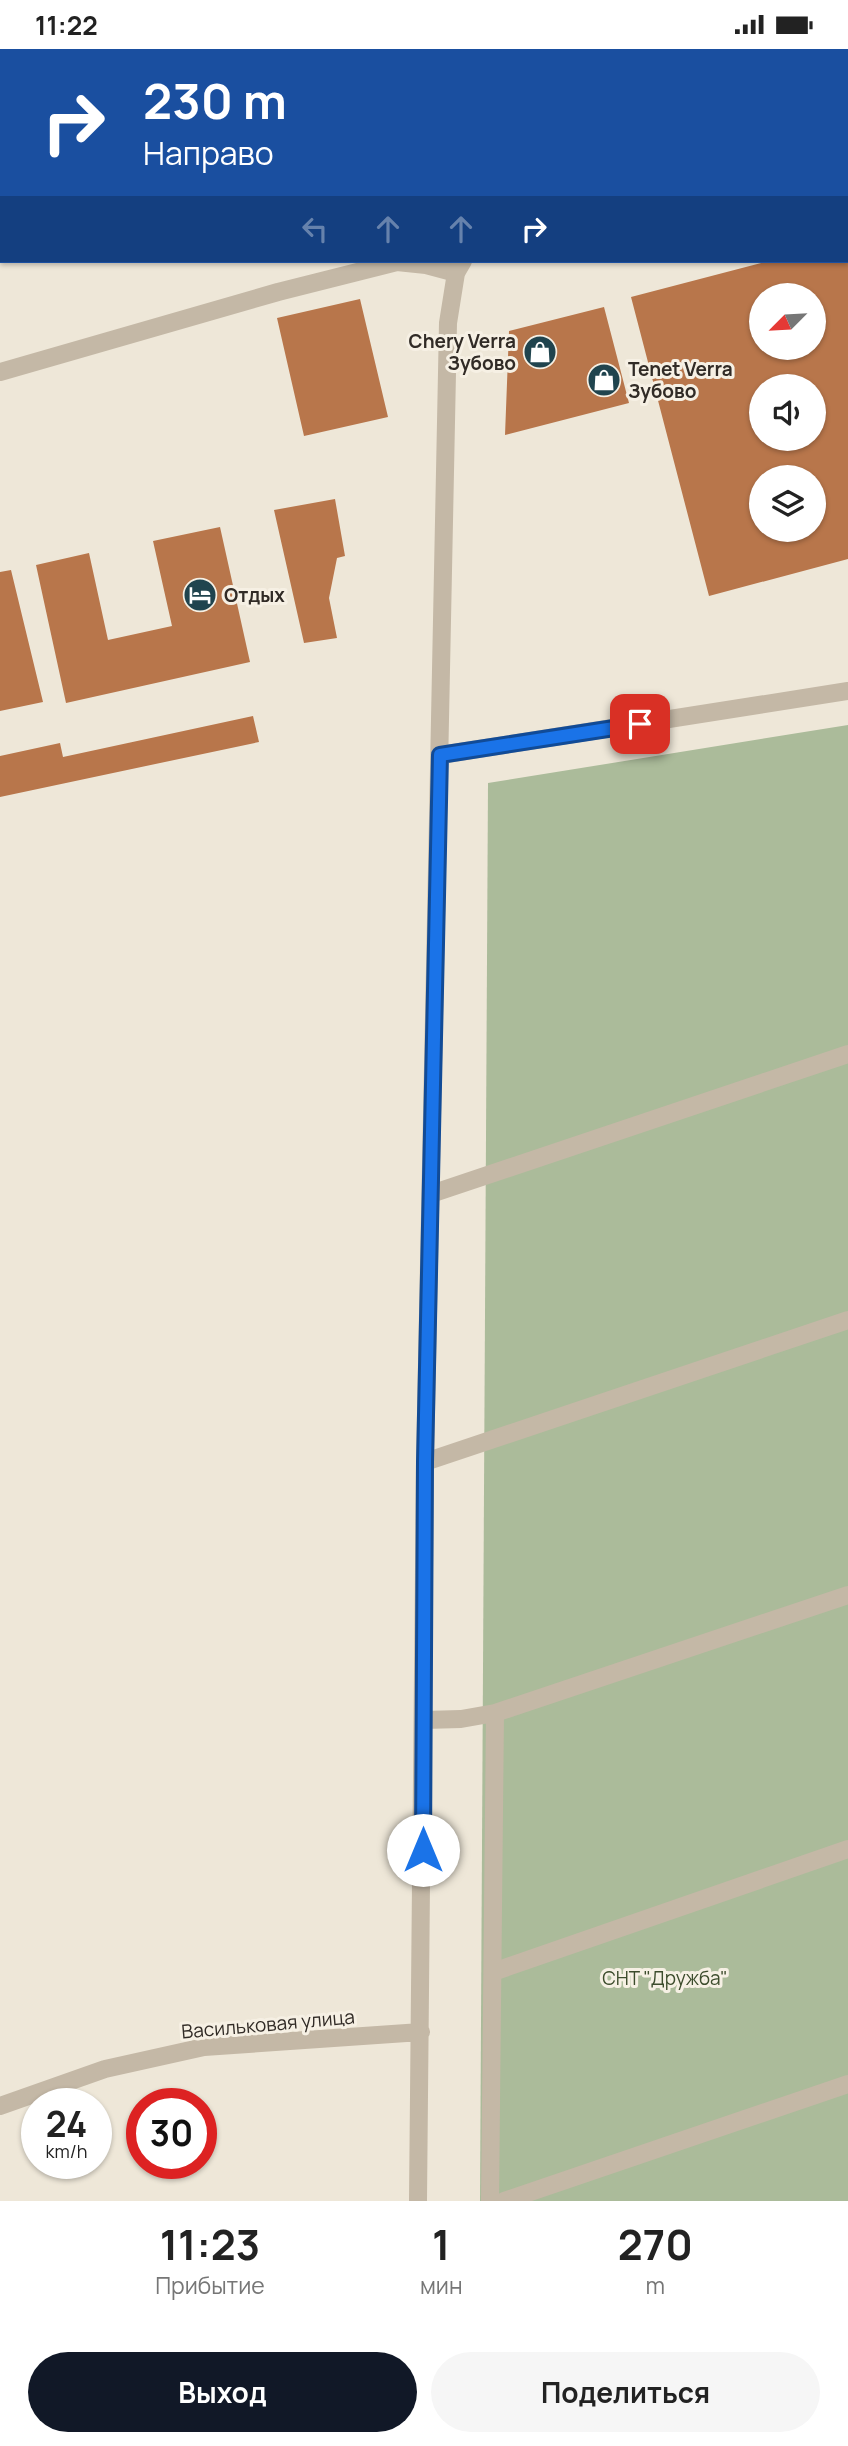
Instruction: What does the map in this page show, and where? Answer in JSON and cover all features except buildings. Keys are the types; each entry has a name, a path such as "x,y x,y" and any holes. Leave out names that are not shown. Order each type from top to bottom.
{"street":[{"path":"0,372 264,296 393,263"},
{"path":"407,263 458,265 448,323 425,1462 418,2201"},
{"path":"440,755 848,691"},
{"path":"431,1194 848,1053"},
{"path":"425,1462 848,1319"},
{"path":"424,1720 461,1719 495,1713 848,1595"},
{"path":"490,2201 495,1713"},
{"path":"493,1972 848,1849"},
{"name":"Васильковая улица","path":"0,2106 105,2069 204,2047 421,2032"},
{"path":"504,2201 848,2084"}],"green space":[{"name":"СНТ \"Дружба\"","path":"848,725 848,2201 480,2201 488,783"}],"place":[{"name":"Chery Verra Зубово","path":"540,352"},
{"name":"Tenet Verra Зубово","path":"604,380"},
{"name":"Отдых","path":"200,595"}],"route":[{"path":"423,1850 425,1462 440,755 640,724"}]}
